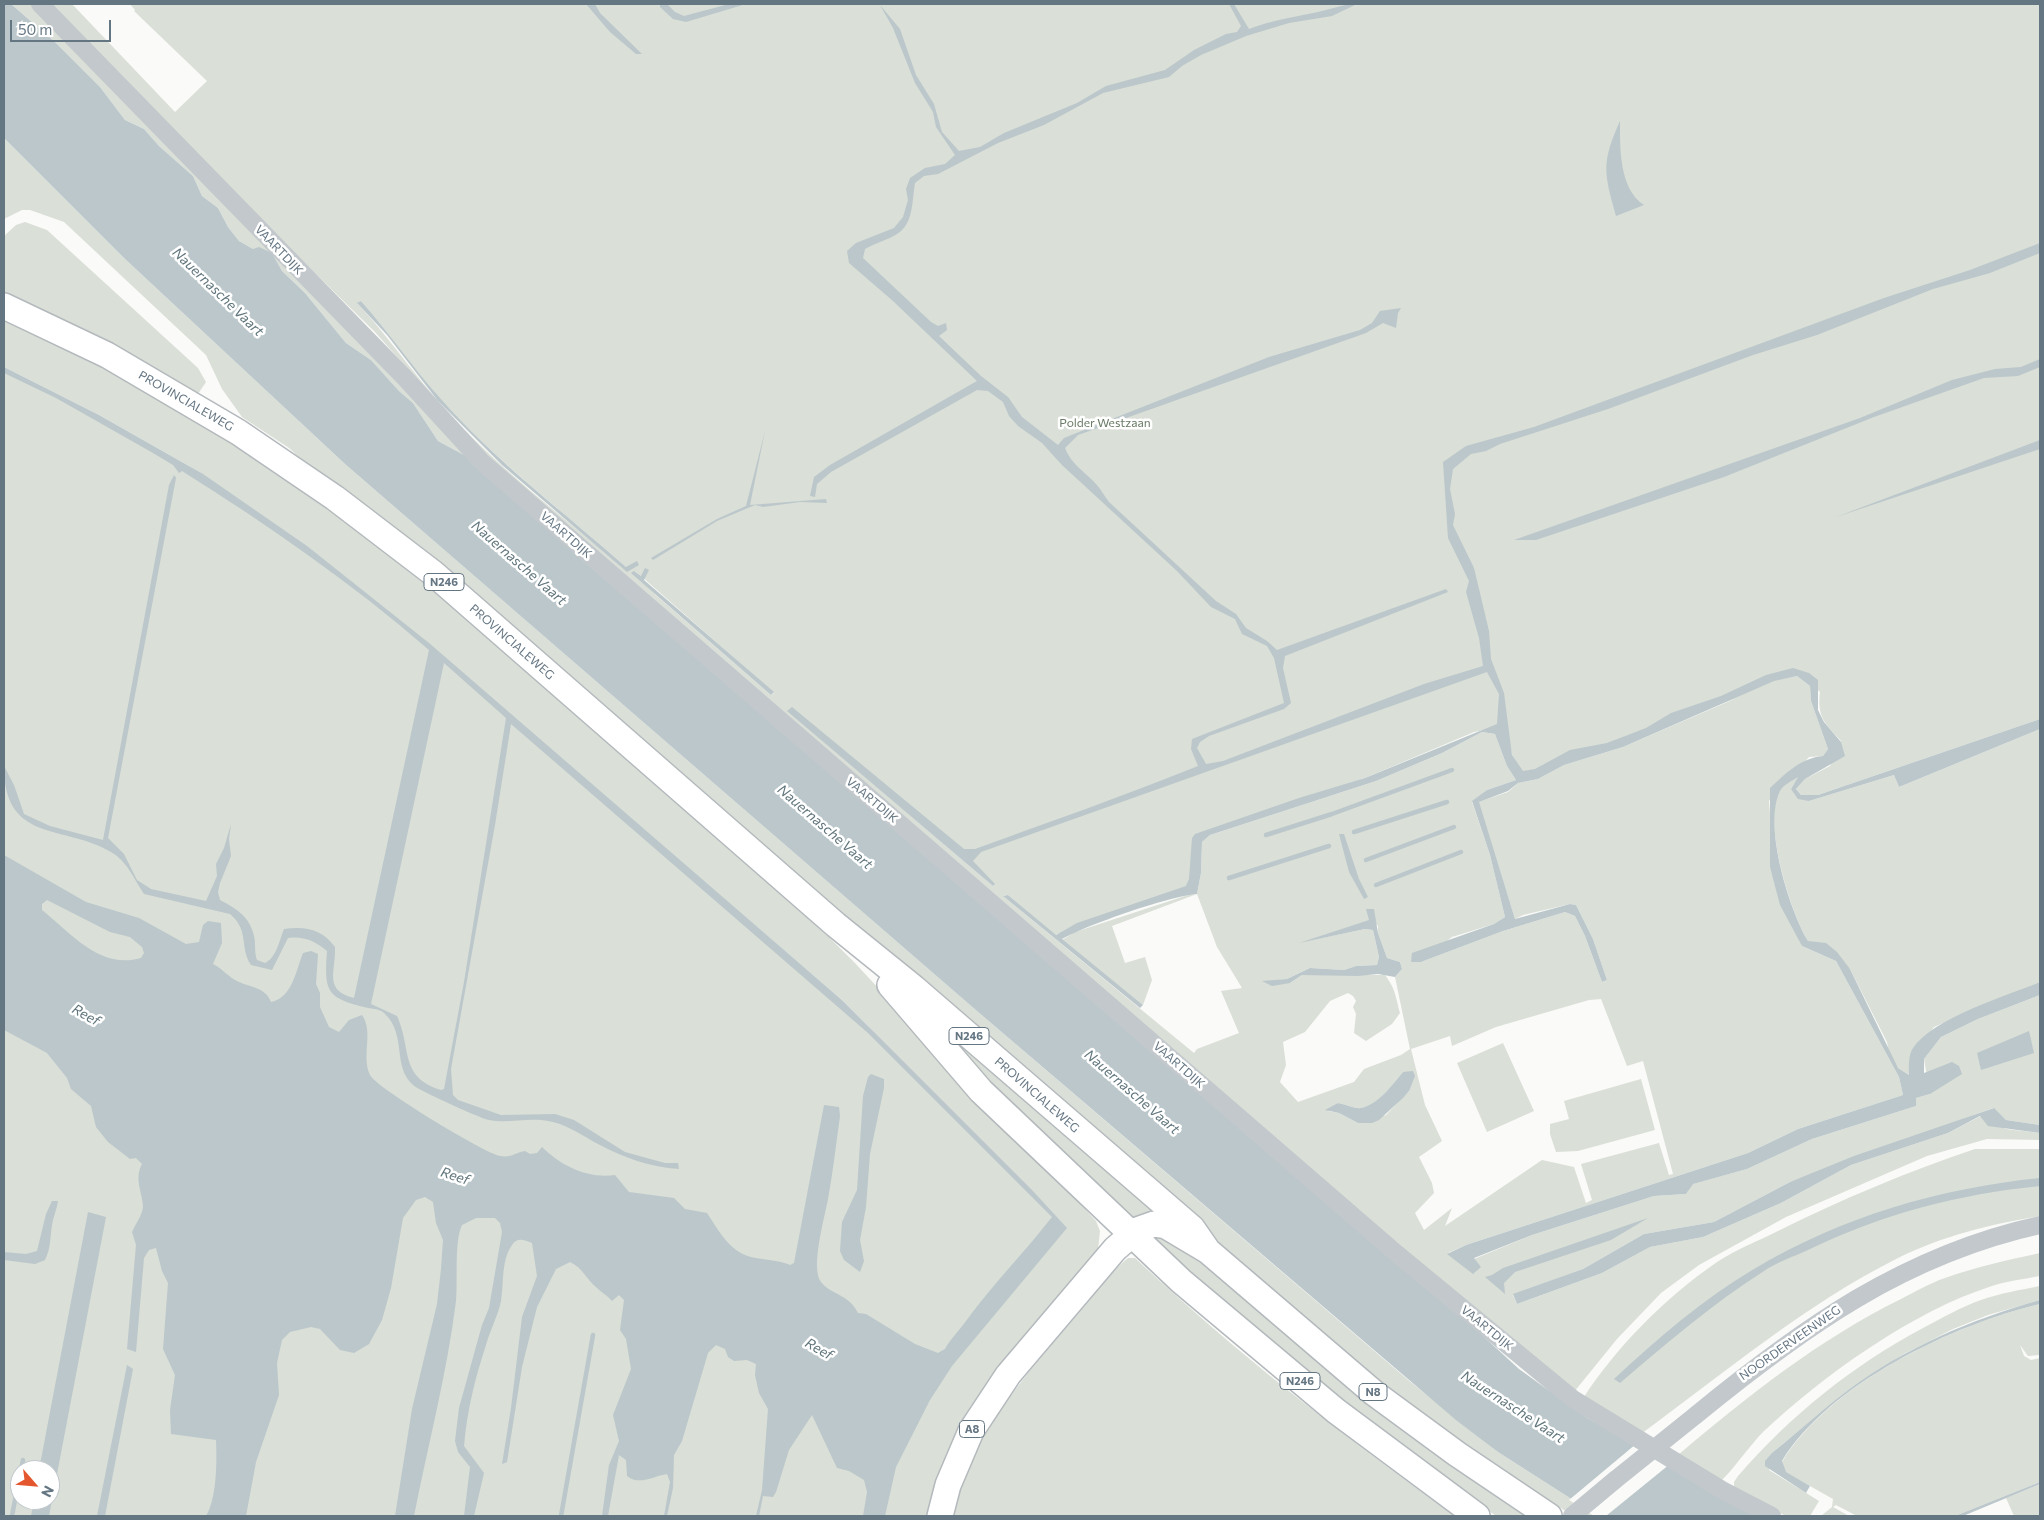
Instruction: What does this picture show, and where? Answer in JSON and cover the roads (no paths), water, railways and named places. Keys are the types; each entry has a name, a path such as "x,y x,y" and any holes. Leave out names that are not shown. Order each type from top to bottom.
{"highway":[{"name":"PROVINCIALEWEG","path":"4,306 115,360 238,432 335,498 433,573 836,925 914,988 1192,1228 1208,1251"},
{"name":"PROVINCIALEWEG","path":"836,925 923,1022 981,1091 1132,1233"},
{"name":"A8","path":"940,1516 958,1459 971,1431 994,1396 1115,1248 1132,1233 1154,1224 1166,1226 1208,1251"},
{"name":"N246","path":"1132,1233 1232,1326 1336,1411 1478,1516"},
{"name":"N8","path":"1208,1251 1374,1392 1465,1460 1550,1516"}],"street":[{"name":"VAARTDIJK","path":"40,4 397,370 482,462 1397,1254 1574,1399 1722,1490 1772,1516"},
{"name":"NOORDERVEENWEG","path":"1572,1516 1795,1337 1887,1280 1937,1257 2014,1231 2040,1225"}],"water":[{"name":"Nauernasche Vaart","path":"4,4 11,4 56,43 100,87 125,120 144,129 159,146 193,176 202,196 218,208 228,227 239,241 253,249 259,247 272,253 282,271 305,293 346,343 371,360 399,391 413,403 438,441 464,455 580,558 1472,1326 1519,1369 1587,1418 1759,1516 1598,1516 1498,1452 1456,1420 977,1011 345,464 124,258 4,138"},
{"path":"586,4 595,4 600,13 642,54 636,54 610,32"},
{"path":"660,4 667,4 675,12 684,16 729,4 746,4 686,22 673,19 660,7"},
{"path":"1229,4 1234,4 1249,29 1275,21 1357,4 1332,16 1289,23 1246,36 1201,55 1182,66 1169,77 1103,93 1044,125 998,143 938,174 924,176 915,183 911,211 903,230 865,249 863,258 931,322 938,326 946,323 947,330 939,336 981,376 1008,397 1022,417 1058,445 1064,438 1269,357 1360,330 1372,323 1380,311 1401,308 1398,313 1396,328 1383,323 1366,333 1078,435 1065,448 1074,463 1098,486 1109,502 1216,601 1236,614 1246,628 1267,641 1277,650 1446,589 1448,592 1285,656 1283,668 1291,703 1284,709 1209,736 1200,742 1197,748 1206,764 1223,761 1424,684 1483,666 1479,638 1466,592 1469,581 1448,538 1443,462 1466,446 1534,427 1884,298 1970,270 2040,243 2040,253 1990,273 1933,289 1817,335 1753,355 1608,409 1500,444 1486,451 1471,454 1453,469 1450,489 1455,514 1453,525 1474,568 1489,631 1491,659 1504,693 1512,755 1523,771 1535,769 1570,750 1607,743 1646,728 1671,713 1721,696 1766,675 1793,668 1809,673 1818,680 1818,710 1824,722 1841,742 1845,756 1805,779 1796,789 1801,795 1818,795 2040,719 2040,729 1899,787 1894,775 1809,801 1798,799 1791,789 1798,777 1785,785 1780,791 1776,806 1776,845 1780,867 1793,909 1808,941 1826,943 1837,952 1850,969 1898,1068 1909,1075 1911,1051 1923,1037 1936,1027 1971,1009 2040,982 2040,995 1978,1019 1941,1037 1924,1059 1924,1073 1952,1062 1959,1066 1962,1074 1930,1094 1916,1098 1916,1106 1812,1139 1747,1169 1693,1184 1686,1194 1654,1196 1532,1235 1474,1258 1481,1267 1473,1274 1447,1254 1466,1245 1748,1153 1798,1129 1903,1095 1899,1077 1836,961 1802,946 1780,905 1770,867 1770,788 1794,767 1815,757 1823,756 1828,749 1811,701 1810,686 1797,676 1774,681 1623,747 1564,765 1538,779 1518,783 1508,791 1479,802 1515,919 1570,904 1576,905 1593,939 1607,980 1602,982 1585,936 1575,916 1565,912 1503,931 1421,962 1411,962 1412,953 1494,924 1505,917 1490,855 1472,801 1487,790 1516,780 1507,766 1495,734 1482,732 1442,753 1376,781 1210,835 1202,842 1201,873 1197,894 1168,900 1128,912 1062,939 1143,1005 1140,1008 1003,896 1008,895 1056,935 1077,923 1186,886 1189,879 1192,838 1195,834 1299,798 1365,778 1497,724 1499,694 1487,672 981,852 973,861 995,884 993,886 787,711 792,707 964,849 975,849 1198,766 1191,749 1192,739 1284,703 1274,658 1267,646 1242,634 1235,619 1211,607 1177,571 1062,465 1042,443 1018,426 1009,416 1003,402 988,391 977,390 831,472 817,484 815,497 810,496 814,477 830,465 977,381 893,301 849,263 847,251 856,243 894,228 903,217 908,200 906,189 910,178 925,168 945,164 955,155 936,127 933,112 915,83 893,28 880,5 900,29 916,75 934,104 942,132 959,151 980,147 1004,133 1077,103 1106,86 1165,70 1194,50 1226,34 1237,32 1241,26"},
{"path":"1620,121 1621,155 1625,179 1636,198 1644,205 1616,216 1606,168 1607,158"},
{"path":"361,301 461,421 507,465 626,567 637,561 639,565 627,572 502,465 438,401 387,335 357,303"},
{"path":"2040,359 2040,367 2018,376 1984,378 1874,417 1724,477 1536,540 1514,540 1860,418 1952,380 1995,369 2021,367"},
{"name":"Reef","path":"4,367 99,415 203,474 307,546 429,643 843,1001 1032,1190 1067,1228 952,1366 930,1400 896,1467 885,1516 863,1516 867,1492 864,1480 849,1471 837,1468 812,1415 789,1450 776,1492 773,1497 763,1496 759,1516 756,1516 762,1490 768,1409 759,1393 755,1375 756,1364 747,1360 734,1361 728,1357 725,1349 716,1345 708,1353 682,1441 674,1455 673,1488 667,1516 664,1516 670,1482 667,1474 647,1480 632,1479 627,1476 626,1460 619,1455 608,1516 602,1516 609,1465 619,1441 613,1415 631,1369 626,1339 620,1330 624,1300 619,1295 612,1301 593,1285 578,1267 570,1262 556,1269 537,1307 522,1367 507,1462 502,1464 522,1317 537,1276 532,1243 521,1240 514,1242 508,1251 500,1307 482,1357 469,1407 464,1446 484,1473 474,1516 464,1516 470,1467 458,1452 455,1441 459,1408 482,1325 489,1308 502,1232 500,1223 495,1218 476,1218 462,1225 458,1241 456,1301 452,1328 414,1516 395,1516 412,1409 437,1304 441,1269 443,1240 436,1223 433,1202 425,1197 416,1200 403,1218 391,1288 382,1320 369,1344 354,1353 340,1350 320,1329 311,1327 290,1332 282,1340 277,1363 279,1395 256,1462 246,1516 206,1516 214,1490 216,1440 171,1434 170,1410 175,1375 163,1349 168,1283 162,1271 156,1248 149,1250 144,1258 136,1352 127,1349 136,1245 132,1232 143,1209 139,1180 142,1164 136,1158 130,1159 108,1142 96,1127 91,1106 71,1089 67,1078 47,1053 4,1030 4,855 86,902 139,918 186,944 199,942 203,925 208,921 221,923 222,943 213,964 235,980 262,991 271,1002 284,995 289,989 303,953 311,951 318,954 316,984 320,993 320,1007 329,1027 339,1032 349,1020 362,1015 367,1029 367,1060 370,1075 390,1092 453,1132 500,1156 510,1156 525,1151 530,1154 537,1153 542,1147 549,1154 576,1170 595,1175 615,1175 629,1192 674,1198 685,1209 707,1213 720,1233 731,1245 743,1254 751,1257 790,1265 794,1263 824,1105 839,1107 840,1116 833,1168 819,1242 818,1275 825,1286 850,1302 858,1313 866,1314 915,1344 938,1353 945,1349 986,1295 1052,1217 868,1033 511,724 495,825 451,1069 453,1095 458,1100 501,1115 555,1114 574,1120 625,1152 665,1163 678,1163 679,1169 648,1164 628,1158 553,1122 545,1120 489,1120 417,1088 407,1077 403,1069 396,1031 392,1022 385,1014 379,1010 344,1001 336,997 331,991 326,976 327,951 323,947 304,939 288,938 272,970 251,965 245,952 240,927 230,914 144,894 126,865 111,852 93,843 40,828 25,820 14,808 7,791 4,766 14,785 24,814 50,826 103,840 169,485 174,475 176,478 108,838 124,854 137,880 151,889 206,901 217,876 216,864 224,848 231,824 229,839 231,856 218,892 220,900 242,914 252,929 257,960 265,963 272,957 284,929 299,928 312,930 324,936 335,947 333,979 335,985 344,995 354,998 429,650 340,578 214,491 182,471 179,473 173,465 56,398 4,373","holes":["444,663 506,718 464,982 444,1089 441,1090 419,1078 413,1070 397,1016 371,1004","47,900 110,932 130,937 142,947 144,953 141,958 126,960 112,959 99,954 75,938 42,910 42,904"]},
{"path":"765,431 750,505 826,499 827,503 800,502 763,507 755,505 717,521 653,560 651,558 717,519 746,506"},
{"path":"2040,440 2040,449 1836,517"},
{"path":"645,568 649,570 644,580 774,692 771,695 631,573 634,571 641,576"},
{"path":"1339,834 1344,834 1359,879 1368,897 1364,899 1349,872"},
{"path":"1366,909 1374,909 1378,933 1387,958 1400,962 1402,969 1395,977 1378,974 1358,976 1302,975 1290,983 1272,986 1262,981 1287,979 1310,968 1344,970 1356,966 1377,965 1379,957 1373,930 1365,929 1299,943 1369,920"},
{"path":"2029,1031 2034,1053 1981,1070 1977,1053"},
{"path":"1413,1071 1415,1076 1409,1091 1379,1120 1372,1123 1358,1123 1339,1113 1325,1110 1338,1103 1359,1108 1367,1106 1385,1093 1403,1072"},
{"path":"871,1074 884,1079 884,1088 870,1154 866,1207 860,1240 864,1261 860,1272 844,1260 840,1251 842,1222 857,1190 863,1096 868,1077"},
{"path":"1994,1108 2006,1120 2040,1125 2040,1133 1988,1126 1980,1116 1948,1133 1851,1165 1781,1203 1703,1237 1650,1247 1602,1273 1517,1304 1513,1294 1583,1269 1644,1234 1714,1222 1790,1182 1854,1156"},
{"path":"2040,1178 2040,1186 1980,1194 1893,1216 1836,1237 1780,1262 1708,1310 1620,1383 1614,1379 1664,1335 1717,1293 1754,1269 1821,1234 1856,1220 1929,1197 1965,1189"},
{"path":"52,1201 58,1201 45,1260 35,1264 4,1260 4,1252 26,1254 37,1251 46,1214"},
{"path":"88,1212 106,1217 60,1460 41,1460"},
{"path":"1648,1218 1611,1240 1515,1272 1504,1283 1505,1294 1485,1277 1503,1268"},
{"path":"2040,1300 2040,1304 2006,1313 1933,1342 1896,1361 1830,1407 1803,1433 1782,1461 1786,1472 1810,1486 1806,1493 1765,1466 1765,1461 1773,1452 1828,1406 1869,1375 1892,1361 1939,1336 1989,1316"},
{"path":"127,1365 133,1369 105,1516 97,1516"},
{"path":"2040,1482 2040,1484 1963,1516 1955,1516"},
{"path":"32,1510 50,1510 49,1516 31,1516"}],"waterway":[{"path":"1266,835 1332,814 1452,770"},
{"path":"1354,832 1447,802"},
{"path":"1366,860 1454,827"},
{"path":"1229,878 1329,846"},
{"path":"1376,885 1461,852"},
{"path":"561,1516 593,1335"},
{"path":"12,1516 13,1510"}],"park label":[{"name":"Polder Westzaan","path":"1105,423"}]}
